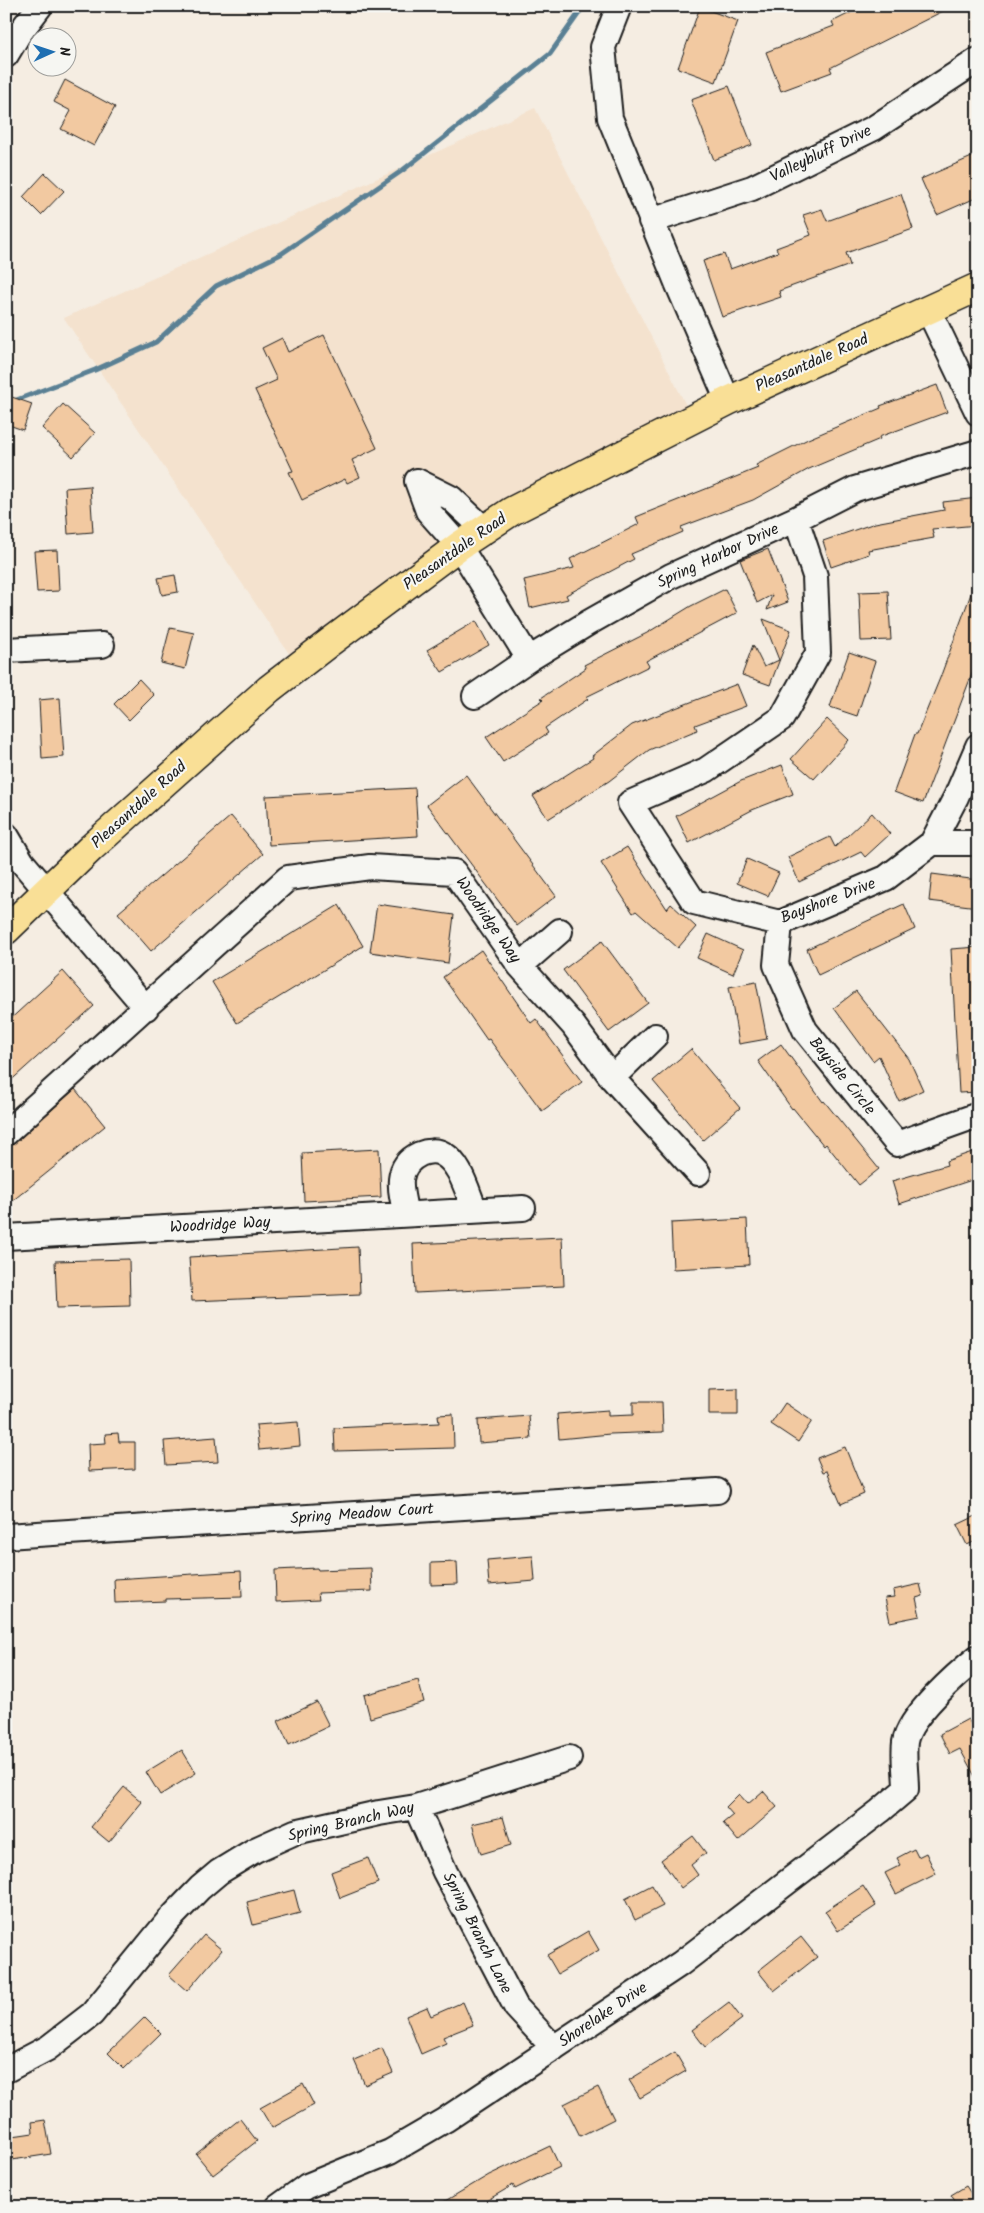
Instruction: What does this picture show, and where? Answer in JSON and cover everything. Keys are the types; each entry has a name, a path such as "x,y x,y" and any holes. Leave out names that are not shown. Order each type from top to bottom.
{"main road":[{"name":"Pleasantdale Road","path":"6,930 92,846 270,689 459,546 512,511 728,401 929,311 978,287"}],"street":[{"path":"6,55 18,35 40,6"},
{"path":"619,6 602,47 610,118 651,221 728,401"},
{"name":"Valleybluff Drive","path":"651,221 760,184 874,128 978,60"},
{"path":"929,311 978,413"},
{"name":"Spring Harbor Drive","path":"475,696 588,623 671,576 796,519 855,489 978,452"},
{"path":"485,530 451,498 417,481 428,510 459,546 530,659"},
{"name":"Bayshore Drive","path":"796,519 815,576 818,653 782,718 706,770 630,803 694,902 780,923 886,878 932,843 956,797 978,746"},
{"path":"6,650 102,645"},
{"path":"6,835 22,862 146,1008"},
{"path":"932,843 978,843"},
{"name":"Woodridge Way","path":"6,1133 288,878 370,867 454,872 520,966 573,1025 612,1078 698,1173"},
{"name":"Bayside Circle","path":"780,923 776,966 805,1030 897,1144 978,1115"},
{"path":"520,966 560,931"},
{"path":"612,1078 655,1036"},
{"path":"406,1214 402,1196 401,1173 403,1168 412,1158 434,1151 443,1154 453,1163 461,1176 475,1210"},
{"name":"Woodridge Way","path":"6,1237 523,1208"},
{"name":"Spring Meadow Court","path":"6,1536 718,1491"},
{"name":"Shorelake Drive","path":"278,2207 307,2186 390,2152 554,2048 680,1964 880,1811 906,1788 905,1740 915,1721 962,1670 978,1657"},
{"name":"Spring Branch Way","path":"6,2070 48,2048 92,2014 168,1922 200,1888 219,1872 255,1850 295,1832 379,1813 416,1807 569,1758"},
{"name":"Spring Branch Lane","path":"416,1807 445,1872 516,2007 554,2048"}],"shaded area":[{"path":"535,108 694,421 495,512 292,658 64,318"}],"building":[{"path":"864,6 953,6 830,68 832,72 781,91 766,52 834,26 832,22"},
{"path":"700,7 738,21 716,82 678,68"},
{"path":"65,80 115,107 94,146 61,129 71,111 54,102"},
{"path":"729,86 752,145 714,160 691,100"},
{"path":"974,156 978,164 978,197 937,215 921,179"},
{"path":"45,173 64,191 41,215 23,197"},
{"path":"901,194 913,229 846,253 850,265 779,291 781,297 722,317 703,261 724,254 730,269 778,252 776,248 811,235 803,215 822,209 827,221"},
{"path":"324,335 377,448 352,460 360,477 347,483 345,479 302,500 289,472 293,471 255,390 277,380 262,348 282,338 288,352"},
{"path":"937,385 947,412 879,437 880,439 809,469 753,500 681,527 683,532 631,554 634,559 566,595 568,599 530,608 524,580 574,568 570,559 639,524 636,517 758,468 756,465 808,439 881,408 880,406"},
{"path":"6,395 32,404 23,430 6,424"},
{"path":"63,404 95,433 73,457 42,428"},
{"path":"90,486 93,532 68,534 65,488"},
{"path":"978,498 978,525 932,529 934,538 868,550 869,554 831,567 823,541 875,523 944,510 943,502"},
{"path":"768,549 788,602 767,610 772,595 757,603 740,560"},
{"path":"57,550 59,591 37,592 34,551"},
{"path":"175,575 178,592 162,595 158,578"},
{"path":"976,580 978,658 923,803 894,792 915,734 917,734 940,678"},
{"path":"725,589 737,613 646,661 649,666 586,697 588,699 545,728 548,733 503,762 486,737 543,700 541,698 586,668 584,665 647,633 691,606"},
{"path":"888,591 891,640 861,641 859,592"},
{"path":"763,619 791,630 770,685 742,675 753,645 764,667 779,660"},
{"path":"476,621 489,645 442,672 427,650"},
{"path":"170,628 194,633 185,669 161,663"},
{"path":"849,652 875,661 857,716 830,707"},
{"path":"139,679 154,695 129,720 114,704"},
{"path":"737,684 746,706 695,725 697,730 649,750 609,781 548,819 533,796 593,758 592,756 632,725"},
{"path":"60,698 64,757 42,759 39,700"},
{"path":"827,719 849,740 814,779 791,759"},
{"path":"782,765 793,794 752,810 689,843 676,816 741,781"},
{"path":"466,775 556,896 517,926 427,805"},
{"path":"415,788 418,836 269,845 266,796"},
{"path":"872,813 890,834 865,857 861,852 799,882 788,857 830,837 835,847"},
{"path":"231,816 263,854 151,951 118,913"},
{"path":"627,847 667,909 671,904 696,927 678,948 636,911 633,913 601,863"},
{"path":"747,859 779,873 768,896 737,883"},
{"path":"932,874 978,880 978,907 929,901"},
{"path":"377,904 454,915 448,963 370,952"},
{"path":"904,904 915,929 818,975 807,949"},
{"path":"339,905 363,946 237,1023 212,982"},
{"path":"708,934 743,950 733,974 697,958"},
{"path":"602,941 648,1003 609,1032 563,970"},
{"path":"978,947 978,1092 959,1093 951,949"},
{"path":"481,950 531,1023 536,1019 582,1082 542,1111 489,1039 487,1040 443,977"},
{"path":"63,971 94,1006 6,1085 6,1023"},
{"path":"756,982 767,1039 739,1044 729,987"},
{"path":"856,991 909,1059 923,1090 899,1101 879,1056 873,1061 834,1008"},
{"path":"781,1044 823,1102 879,1169 859,1185 826,1144 824,1146 792,1109 758,1061"},
{"path":"691,1049 740,1108 703,1140 653,1081"},
{"path":"75,1089 105,1126 6,1206 6,1146 15,1143"},
{"path":"379,1149 381,1197 304,1201 302,1153"},
{"path":"978,1150 978,1178 899,1204 892,1181 947,1165 946,1161"},
{"path":"747,1219 749,1265 673,1269 671,1223"},
{"path":"562,1237 564,1286 415,1293 413,1244"},
{"path":"358,1247 360,1294 192,1301 189,1257"},
{"path":"129,1259 130,1306 57,1308 55,1261"},
{"path":"738,1388 738,1415 709,1415 709,1389"},
{"path":"633,1402 662,1402 663,1432 610,1434 559,1439 557,1414 608,1410 608,1416 633,1415"},
{"path":"785,1403 812,1421 798,1442 771,1424"},
{"path":"453,1414 454,1448 335,1451 334,1428 439,1423 438,1415"},
{"path":"529,1416 531,1439 479,1443 478,1420"},
{"path":"298,1422 300,1446 259,1450 256,1425"},
{"path":"118,1433 119,1442 135,1442 135,1469 89,1471 88,1444 106,1443 105,1434"},
{"path":"216,1437 218,1462 166,1465 164,1441"},
{"path":"845,1447 864,1494 841,1504 827,1471 823,1472 817,1458"},
{"path":"978,1515 978,1540 967,1545 957,1525"},
{"path":"533,1556 535,1581 489,1585 487,1560"},
{"path":"457,1562 458,1584 431,1585 431,1563"},
{"path":"317,1568 318,1570 371,1568 372,1591 318,1593 319,1600 276,1602 275,1570"},
{"path":"241,1571 242,1597 166,1599 166,1601 115,1603 114,1579"},
{"path":"920,1584 923,1596 916,1598 920,1616 890,1622 885,1598 894,1597 893,1590"},
{"path":"418,1680 424,1702 370,1718 364,1695"},
{"path":"317,1702 329,1726 289,1745 278,1721"},
{"path":"968,1719 978,1736 978,1782 960,1749 950,1754 940,1734"},
{"path":"182,1750 196,1773 160,1795 146,1772"},
{"path":"124,1787 142,1802 109,1842 91,1827"},
{"path":"763,1791 777,1807 738,1841 723,1823 733,1815 726,1807 739,1794 748,1804"},
{"path":"503,1817 511,1845 481,1854 472,1824"},
{"path":"693,1836 706,1853 691,1865 698,1875 681,1888 661,1860"},
{"path":"914,1849 918,1857 926,1853 936,1874 896,1894 885,1873 901,1865 897,1858"},
{"path":"368,1858 378,1883 340,1898 331,1872"},
{"path":"652,1885 663,1906 635,1920 625,1899"},
{"path":"863,1886 876,1906 838,1931 825,1911"},
{"path":"294,1890 300,1913 253,1925 247,1902"},
{"path":"588,1931 599,1950 558,1974 547,1955"},
{"path":"204,1935 222,1950 187,1991 169,1975"},
{"path":"801,1937 817,1957 774,1991 758,1971"},
{"path":"463,2002 473,2025 443,2037 446,2043 421,2054 406,2016 427,2007 431,2016"},
{"path":"729,2002 742,2019 705,2047 692,2030"},
{"path":"145,2017 161,2033 124,2069 108,2053"},
{"path":"382,2048 393,2073 365,2085 354,2060"},
{"path":"675,2052 686,2071 640,2098 629,2080"},
{"path":"303,2084 314,2105 272,2128 260,2108"},
{"path":"598,2087 614,2119 580,2136 564,2104"},
{"path":"240,2119 257,2141 213,2175 196,2154"},
{"path":"45,2120 51,2154 6,2161 6,2137 33,2133 32,2122"},
{"path":"550,2146 560,2167 515,2189 513,2185 476,2207 435,2207 489,2175"},
{"path":"966,2186 978,2207 959,2207 951,2195"}],"waterway":[{"path":"14,401 95,370 156,342 216,286 281,254 403,170 550,54 584,6"}]}
